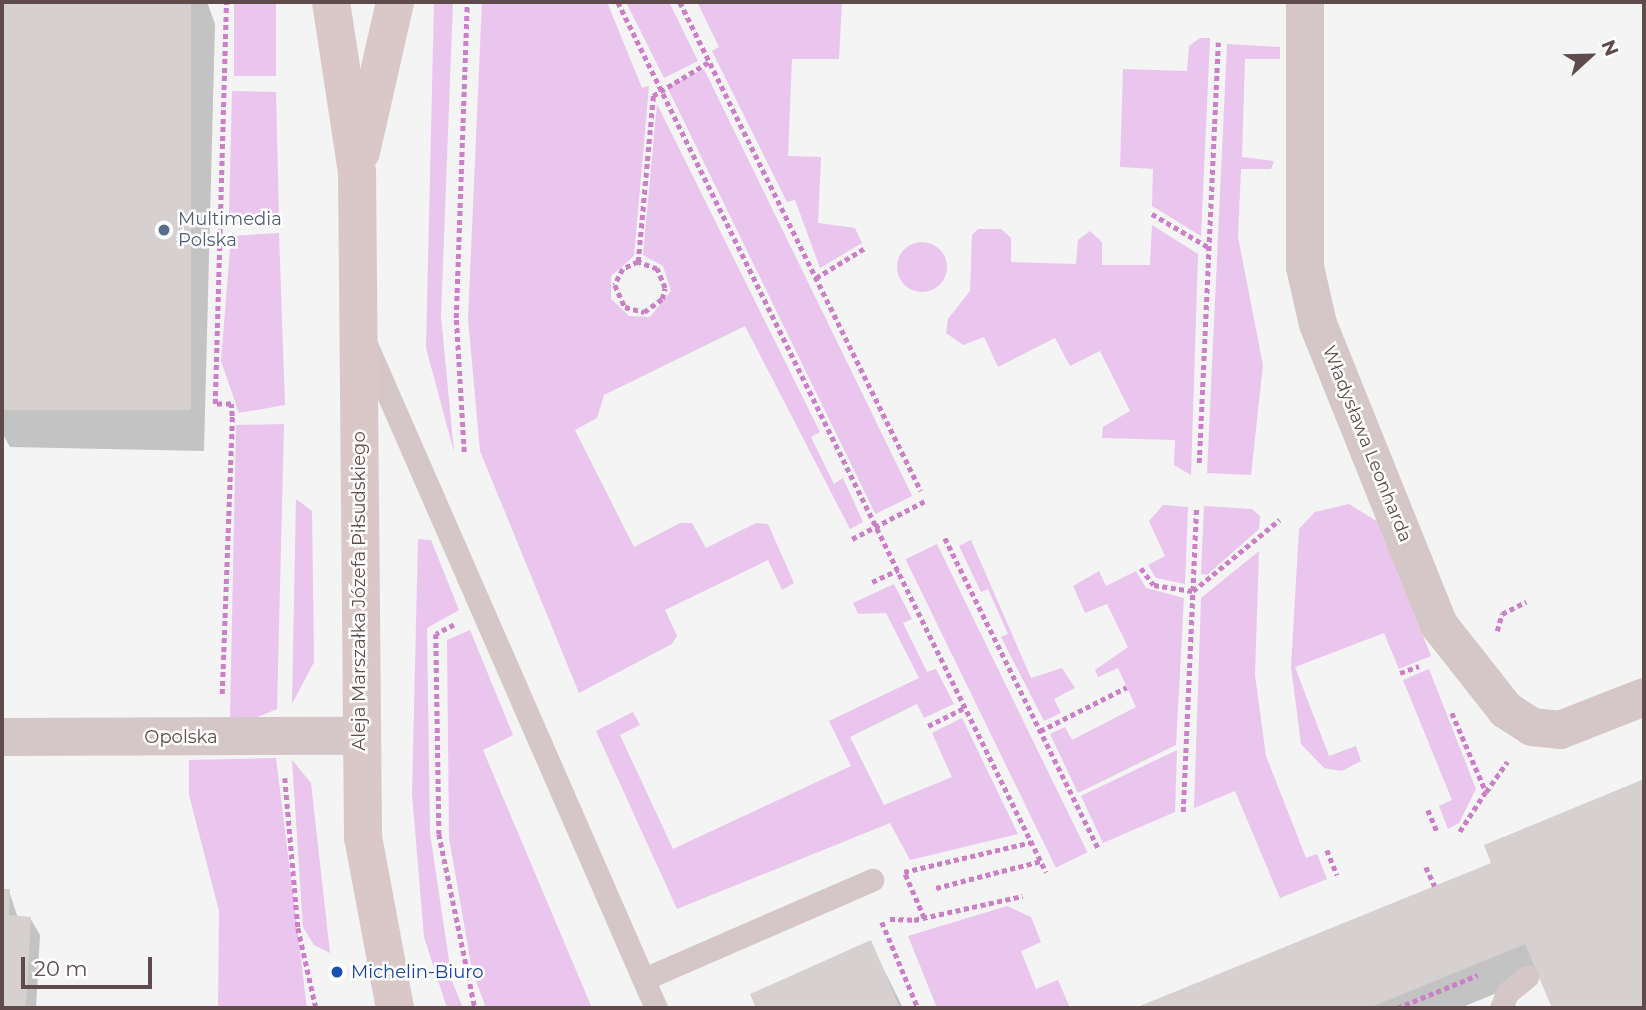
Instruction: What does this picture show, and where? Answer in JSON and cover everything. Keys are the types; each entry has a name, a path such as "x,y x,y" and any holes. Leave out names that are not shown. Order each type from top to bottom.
{"street":[{"name":"Aleja Marszałka Józefa Piłsudskiego","path":"331,2 357,171 363,837 395,1008"},
{"name":"Aleja Marszałka Józefa Piłsudskiego","path":"357,171 395,2"},
{"name":"Władysława Leonharda","path":"1305,2 1305,267 1318,324 1439,625 1506,710 1532,727 1560,730 1644,697"},
{"name":"Opolska","path":"2,737 360,736"}],"lane":[{"path":"357,324 486,611 656,1008"},
{"path":"644,979 872,880"},
{"path":"1502,1008 1507,993 1527,977"}],"path":[{"path":"214,694 225,694 232,416 231,404 215,404 226,2"},
{"path":"464,452 456,318 467,2"},
{"path":"618,2 1046,872"},
{"path":"680,2 921,491"},
{"path":"1199,463 1218,42"},
{"path":"638,262 653,96 660,86 709,62"},
{"path":"1152,214 1209,247"},
{"path":"816,278 865,248"},
{"path":"638,262 657,269 665,288 662,299 644,312 625,307 615,285 623,269 638,262"},
{"path":"852,538 926,500"},
{"path":"1183,812 1196,509"},
{"path":"1142,568 1154,585 1193,591 1279,520"},
{"path":"945,538 1098,848"},
{"path":"873,582 898,570"},
{"path":"1502,614 1526,602"},
{"path":"475,1008 439,834 436,634 486,611"},
{"path":"1400,673 1430,661"},
{"path":"1040,732 1127,687"},
{"path":"928,726 965,707"},
{"path":"1450,709 1486,792 1458,835"},
{"path":"284,773 298,928 316,1008"},
{"path":"1428,810 1438,833"},
{"path":"924,918 904,872 1032,842"},
{"path":"1327,850 1337,875"},
{"path":"936,888 1041,861"},
{"path":"1426,867 1435,886"},
{"path":"890,919 924,918 1022,896"},
{"path":"882,922 918,1008"},
{"path":"1397,1008 1521,957 1527,977"}],"shaded area":[{"path":"234,2 276,2 276,76 234,76"},
{"path":"434,2 453,2 441,316 454,452 426,348"},
{"path":"482,2 607,2 642,88 649,86 634,256 611,276 611,299 629,316 650,317 671,291 663,266 643,255 657,104 820,432 811,437 834,484 843,478 863,522 850,529 745,326 604,395 597,418 575,430 634,547 680,523 692,523 706,548 756,523 768,524 794,583 782,590 768,560 665,610 677,636 672,644 579,693 480,451 468,319"},
{"path":"626,2 669,2 698,61 664,78"},
{"path":"688,2 842,2 839,59 792,59 788,156 821,157 818,223 855,228 862,243 820,268 795,200 787,202 712,51 719,47 698,4"},
{"path":"1200,38 1210,38 1201,236 1152,206 1153,169 1120,167 1123,69 1187,71 1189,46"},
{"path":"1227,44 1280,47 1280,59 1245,59 1242,157 1274,161 1271,169 1241,169 1238,237 1263,365 1251,475 1207,473"},
{"path":"704,69 912,496 875,514 667,87"},
{"path":"232,91 276,92 279,217 234,224 229,214"},
{"path":"1152,225 1198,254 1191,475 1174,465 1175,440 1102,438 1103,427 1130,411 1100,351 1070,366 1055,338 998,367 984,337 963,345 946,333 948,319 970,291 972,235 978,229 1001,229 1011,238 1011,262 1076,264 1078,240 1090,231 1102,242 1102,265 1150,265"},
{"path":"279,233 285,405 239,413 221,361 231,236"},
{"path":"922,242 939,250 947,267 939,284 922,292 905,284 897,267 905,250"},
{"path":"284,424 277,709 255,718 230,717 236,425"},
{"path":"296,499 312,511 314,662 292,704"},
{"path":"1349,504 1378,522 1431,656 1399,669 1384,633 1295,667 1329,756 1356,746 1361,761 1342,771 1324,768 1301,744 1291,667 1299,529 1315,512"},
{"path":"1163,505 1188,507 1185,584 1156,578 1148,565 1165,556 1149,521"},
{"path":"1204,506 1252,509 1260,516 1259,529 1207,575 1201,574"},
{"path":"418,539 431,540 459,610 427,628 430,833 452,981 463,1008 447,1008 424,937 412,794"},
{"path":"971,540 1031,678 1062,668 1075,688 1054,699 1061,713 1044,721 1001,637 1008,634 988,589 981,592 959,546"},
{"path":"937,544 1087,852 1056,868 906,559"},
{"path":"1259,551 1255,675 1266,756 1306,858 1317,854 1327,879 1280,898 1235,791 1194,808 1201,598"},
{"path":"1099,571 1106,586 1136,571 1146,588 1184,598 1176,745 1078,793 1050,734 1065,727 1072,740 1136,707 1118,668 1098,677 1095,670 1128,647 1107,604 1085,613 1073,586"},
{"path":"894,584 912,619 903,623 927,672 936,669 954,704 924,718 917,704 850,737 884,805 952,777 932,733 962,718 1018,834 910,860 890,823 677,909 596,731 633,712 640,725 620,735 673,849 851,766 829,721 919,678 886,613 858,614 853,603"},
{"path":"470,630 513,735 483,750 592,1008 486,1008 472,970 449,838 447,640"},
{"path":"1429,669 1476,789 1459,823 1448,829 1439,806 1452,800 1403,680"},
{"path":"1177,750 1175,812 1103,843 1081,796"},
{"path":"276,758 307,1008 218,1008 219,911 189,795 189,760"},
{"path":"292,760 311,783 330,953 314,945 303,927"},
{"path":"1007,906 1031,917 1041,942 1021,951 1036,989 1058,980 1070,1008 937,1008 908,936"}],"building":[{"path":"2,2 191,2 191,410 2,410"},
{"path":"1644,779 1644,1008 1552,1008 1525,944 1369,1008 1135,1008 1491,863 1484,845"},
{"path":"2,889 10,889 9,915 31,917 26,1008 2,1008"},
{"path":"871,940 900,1008 756,1008 750,994"}],"place":[{"name":"Multimedia Polska","path":"164,230"},
{"name":"Michelin-Biuro","path":"337,972"}]}
